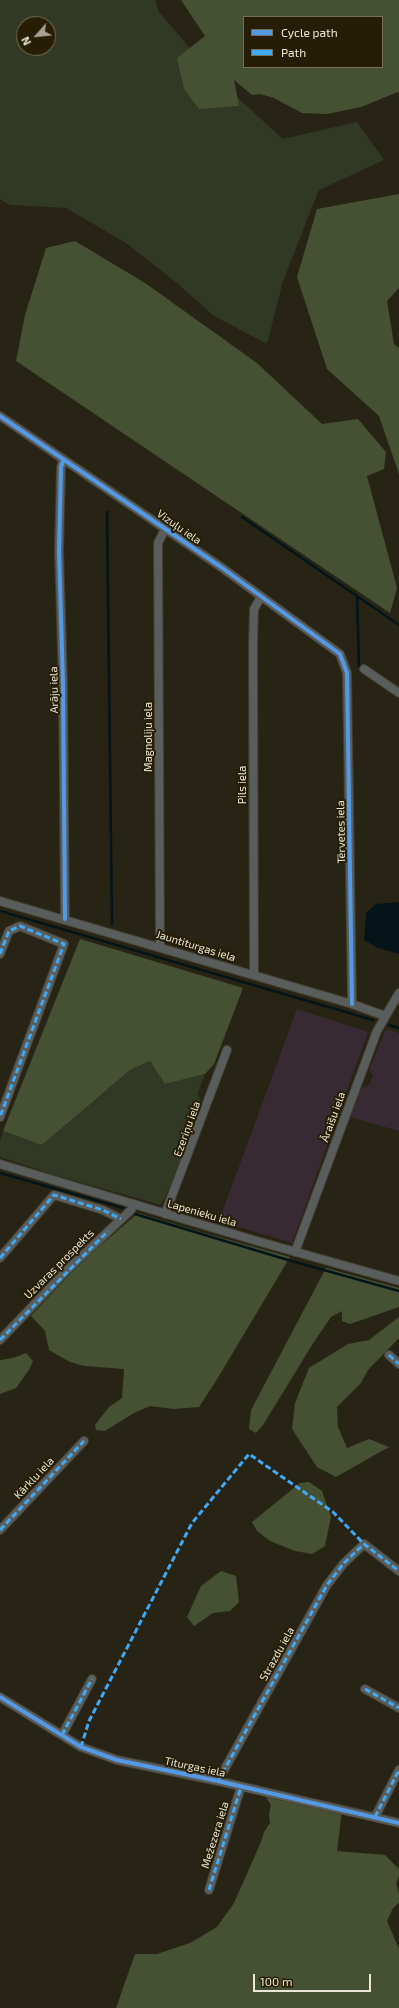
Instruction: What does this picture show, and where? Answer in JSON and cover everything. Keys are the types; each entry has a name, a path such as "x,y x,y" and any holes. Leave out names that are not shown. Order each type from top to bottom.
{"street":[{"name":"Vizuļu iela","path":"0,416 52,451 63,461 107,487 221,567 335,650 343,660"},
{"name":"Arāju iela","path":"63,461 61,467 59,551 63,698 65,919"},
{"name":"Magnoliju iela","path":"160,947 158,543 165,529"},
{"name":"Pils iela","path":"254,975 253,643 254,609 261,596"},
{"name":"Tērvetes iela","path":"343,660 348,673 352,1004"},
{"path":"364,669 399,693"},
{"name":"Jauntiturgas iela","path":"0,901 352,1004 386,1016"},
{"path":"0,954 9,931 20,926 64,944 0,1116"},
{"name":"Āraišu iela","path":"295,1252 377,1030 399,994"},
{"name":"Ezeriņu iela","path":"165,1214 227,1050"},
{"name":"Lapenieku iela","path":"0,1164 104,1194 165,1214 399,1281"},
{"path":"0,1258 54,1195 103,1210 121,1219"},
{"name":"Uzvaras prospekts","path":"0,1340 67,1270 121,1219 134,1204"},
{"path":"389,1355 399,1364"},
{"name":"Kārklu iela","path":"0,1530 84,1441"},
{"name":"Strazdu iela","path":"218,1781 327,1585 344,1563 364,1544 399,1571"},
{"path":"62,1735 92,1679"},
{"path":"365,1689 399,1708"},
{"name":"Titurgas iela","path":"0,1698 81,1747 117,1760 218,1781 375,1817 399,1824"},
{"path":"375,1817 399,1770"},
{"name":"Mežezera iela","path":"209,1890 241,1787"}],"shaded area":[{"path":"399,902 399,954 378,948 364,940 366,913 376,904"},
{"path":"297,1009 368,1032 292,1243 219,1221"},
{"path":"386,1029 399,1033 399,1131 350,1117 361,1088 370,1084 373,1075 369,1070"}],"green space":[{"path":"0,0 155,0 159,12 214,76 283,139 357,122 384,160 319,190 283,281 267,344 214,316 177,283 126,243 66,208 10,205 0,199"},
{"path":"181,0 399,0 399,93 398,92 361,107 327,114 302,113 274,98 260,94 252,95 234,80 239,106 199,109 184,89 177,58 205,36"},
{"path":"399,194 399,288 387,301 394,344 399,348 399,474 379,416 327,369 297,277 317,209"},
{"path":"75,241 145,283 257,363 322,424 358,419 386,452 384,469 367,476 397,588 390,613 16,361 25,315 46,248"},
{"path":"80,939 243,988 214,1064 205,1074 165,1084 150,1061 130,1070 42,1145 3,1131"},
{"path":"150,1061 165,1084 205,1074 198,1093 201,1103 181,1165 161,1205 58,1176 0,1157 0,1141 3,1131 42,1145 130,1070"},
{"path":"138,1213 290,1257 199,1407 174,1409 150,1406 134,1413 105,1431 96,1430 95,1425 109,1407 122,1398 124,1369 84,1366 70,1362 49,1350 45,1331 31,1316 80,1263"},
{"path":"326,1268 399,1288 399,1307 350,1324 342,1321 342,1311 331,1317 263,1425 256,1433 249,1429 251,1410"},
{"path":"399,1317 399,1338 368,1370 361,1383 337,1407 338,1427 347,1448 369,1439 389,1447 336,1477 317,1467 292,1429 295,1403 309,1368 348,1344 369,1340"},
{"path":"26,1353 33,1361 29,1370 16,1388 0,1394 0,1360 13,1358"},
{"path":"309,1482 322,1491 331,1517 325,1546 312,1554 295,1551 270,1541 257,1531 252,1522 300,1483"},
{"path":"221,1571 236,1576 239,1602 230,1611 213,1613 194,1626 187,1617 201,1586"},
{"path":"262,1791 342,1810 337,1851 385,1855 399,1869 399,1876 396,1883 399,1894 399,1903 393,1908 387,1921 399,1949 399,2008 116,2008 135,1954 157,1954 190,1943 217,1927 234,1903 264,1832 270,1823 269,1814 271,1805"}],"waterway":[{"path":"107,512 112,924"},
{"path":"242,517 399,625"},
{"path":"357,596 359,666"},
{"path":"0,911 373,1020"},
{"path":"389,1025 399,1028"},
{"path":"0,1173 123,1208"},
{"path":"135,1214 288,1260 399,1291"}],"marked path":[{"path":"0,954 9,931 20,926 64,944 0,1117"},
{"path":"0,1258 54,1195 103,1210 121,1219"},
{"path":"0,1340 108,1231"},
{"path":"389,1355 399,1364"},
{"path":"0,1530 84,1441"},
{"path":"81,1747 89,1721 192,1523 249,1454 333,1512 364,1544 399,1571"},
{"path":"218,1781 327,1585 344,1563 364,1544"},
{"path":"62,1735 92,1679"},
{"path":"365,1689 399,1708"},
{"path":"375,1817 399,1770"},
{"path":"209,1890 241,1787"}],"cycle path":[{"path":"0,416 221,567 340,654 347,673 352,1004"},
{"path":"63,461 61,467 59,551 63,683 65,919"},
{"path":"0,1697 81,1747 117,1760 218,1781 399,1823"}]}
